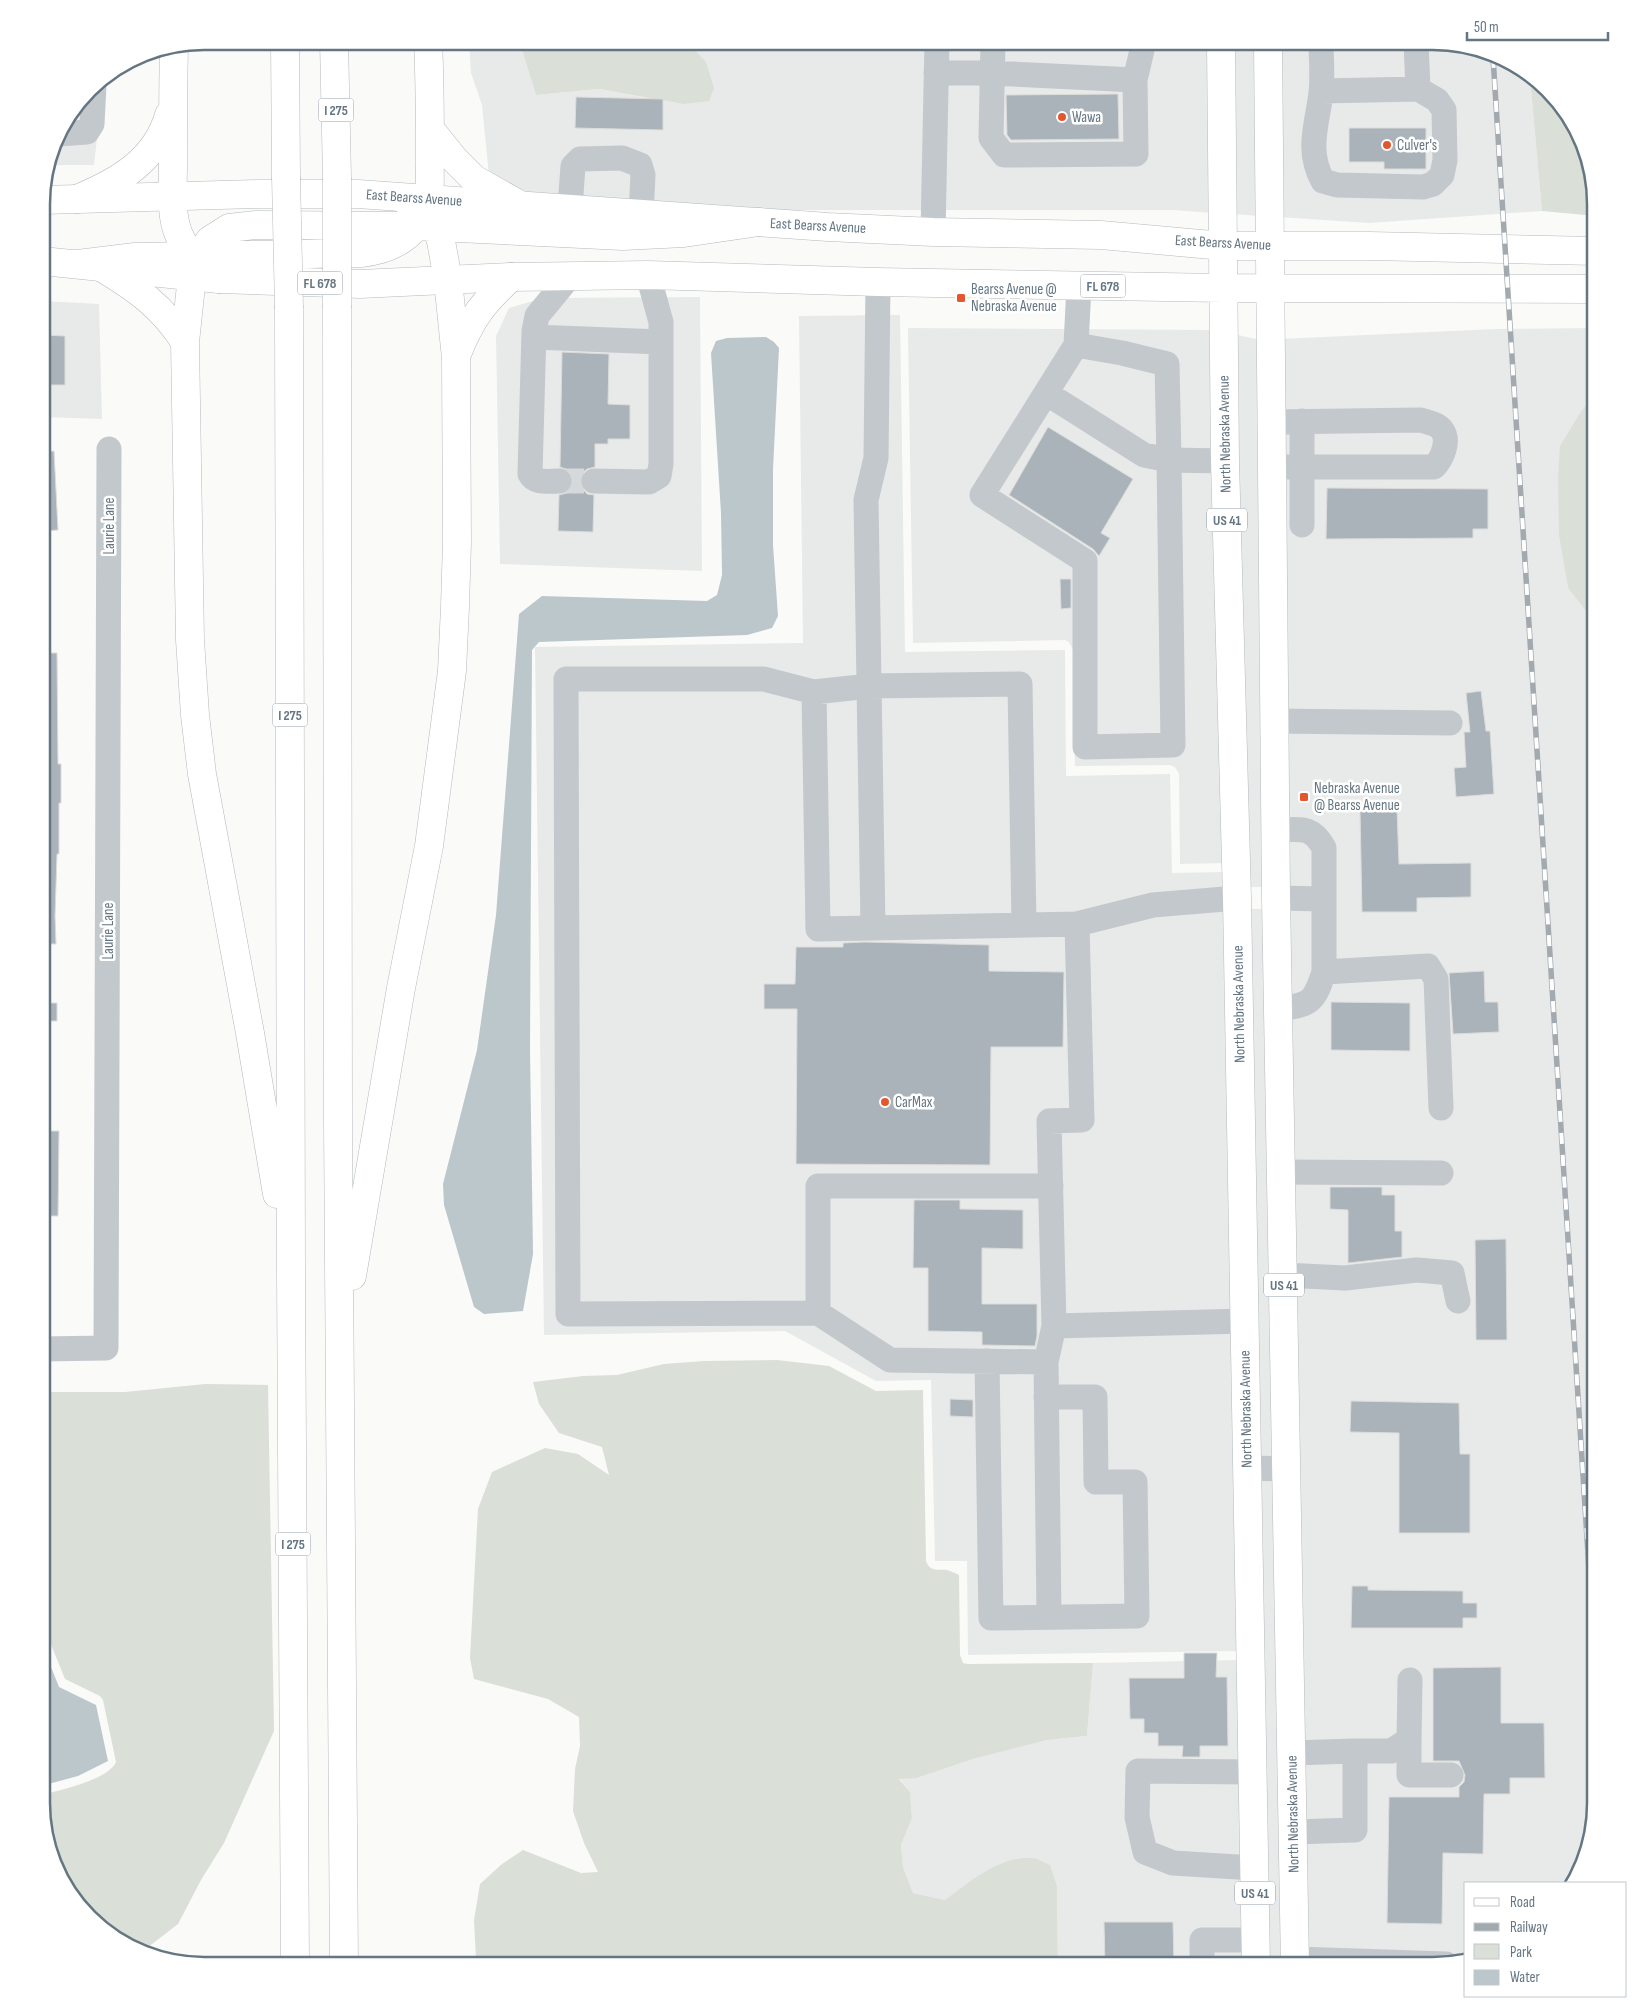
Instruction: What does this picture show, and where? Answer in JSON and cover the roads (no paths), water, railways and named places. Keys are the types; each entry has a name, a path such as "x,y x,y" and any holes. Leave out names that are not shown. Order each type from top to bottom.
{"main road":[{"name":"I 275","path":"285,50 289,308 295,1957"},
{"name":"I 275","path":"334,50 337,178 340,1349 344,1957"},
{"path":"340,1349 400,988 429,846 445,736 452,671 457,542 456,358 448,280 441,241 426,216 430,130 428,50"},
{"name":"North Nebraska Avenue","path":"1221,50 1225,460 1237,898 1256,1953"},
{"name":"North Nebraska Avenue","path":"1268,50 1275,830 1295,1957"},
{"path":"174,53 173,196 176,226 194,262 185,342 190,640 197,744 250,1033 291,1273"},
{"path":"77,199 103,188 126,175 143,160 162,134 173,102"},
{"path":"430,130 474,179 520,205"},
{"name":"East Bearss Avenue","path":"50,200 358,194 402,198 426,216 520,205 933,232 1101,235 1223,246 1370,246 1587,251"},
{"path":"426,216 623,236 684,233 759,222"},
{"path":"50,262 89,265 136,256 194,262 375,252 393,246 404,239 426,216"},
{"name":"FL 678","path":"194,262 219,279 260,282 360,284 511,277 648,275 1079,286 1223,288 1270,286"},
{"path":"89,265 131,285 152,301 174,324 185,342"},
{"path":"456,358 473,317 511,277"},
{"path":"1270,286 1587,288"},
{"path":"1237,898 1276,898"}],"street":[{"path":"933,232 936,50"},
{"path":"993,50 991,138 1004,155 1136,154 1135,80 1142,50"},
{"path":"1321,50 1321,91 1314,134 1313,157 1323,181 1337,185 1423,187 1433,184 1442,175 1445,160 1444,110 1437,100 1418,89 1321,91"},
{"path":"1416,50 1418,89"},
{"path":"936,74 992,74 1135,80"},
{"path":"67,133 87,132 92,124 93,97"},
{"path":"570,208 573,166 580,159 622,158 640,164 643,175 641,214"},
{"path":"594,481 649,482 659,476 661,464 661,322 648,275"},
{"path":"559,481 536,480 530,474 534,337 537,316 570,276"},
{"path":"873,928 866,500 876,458 878,282"},
{"path":"1076,345 1122,353 1167,364 1173,745 1085,747 1085,561 982,495 1076,345 1079,286"},
{"path":"534,337 661,342"},
{"path":"1046,393 1144,455 1169,460 1225,460"},
{"path":"1271,422 1420,420 1434,424 1442,430 1444,436 1444,451 1434,467 1272,467"},
{"path":"1302,421 1302,525"},
{"name":"Laurie Lane","path":"50,1349 106,1348 109,449"},
{"path":"1024,925 1020,684 869,686 814,692 764,679 566,679 568,1314 818,1313 890,1360 1046,1362"},
{"path":"814,692 818,929 1077,924 1153,905 1237,898"},
{"path":"1274,721 1450,723"},
{"path":"1275,830 1309,830 1318,836 1324,848 1324,972 1317,994 1303,1005 1278,1009"},
{"path":"1276,898 1324,899"},
{"path":"1049,1617 1046,1362 1054,1326 1049,1120 1082,1120 1077,924"},
{"path":"1324,972 1428,966 1436,979 1441,1108"},
{"path":"1282,1172 1441,1173"},
{"path":"818,1313 818,1186 1050,1186"},
{"path":"1283,1275 1345,1278 1417,1270 1452,1273 1458,1301"},
{"path":"1054,1326 1244,1322"},
{"path":"987,1361 991,1618 1137,1616 1135,1482 1096,1482 1095,1397 1046,1397"},
{"path":"1247,1468 1287,1468"},
{"path":"1410,1680 1409,1775 1451,1775"},
{"path":"1292,1753 1391,1751 1409,1740"},
{"path":"1293,1832 1355,1830 1355,1752"},
{"path":"1253,1772 1138,1772 1137,1816 1145,1852 1174,1863 1254,1868"},
{"path":"1202,1957 1202,1940 1256,1953"}],"water":[{"path":"766,337 779,348 773,469 773,545 778,616 772,628 747,635 539,642 532,650 530,1050 533,1254 523,1311 484,1314 474,1307 444,1205 443,1184 477,1050 496,915 519,614 542,596 707,601 717,595 722,575 721,513 711,353 716,341 727,338"},
{"path":"50,1664 59,1687 96,1705 108,1761 78,1776 50,1784"}],"tunnel":[{"path":"559,481 594,481"}],"railway":[{"path":"1493,63 1587,1538"}],"place":[{"name":"Wawa","path":"1062,117"},
{"name":"Culver's","path":"1387,145"},
{"name":"Bearss Avenue @ Nebraska Avenue","path":"961,298"},
{"name":"Nebraska Avenue @ Bearss Avenue","path":"1304,797"},
{"name":"CarMax","path":"885,1102"}]}
